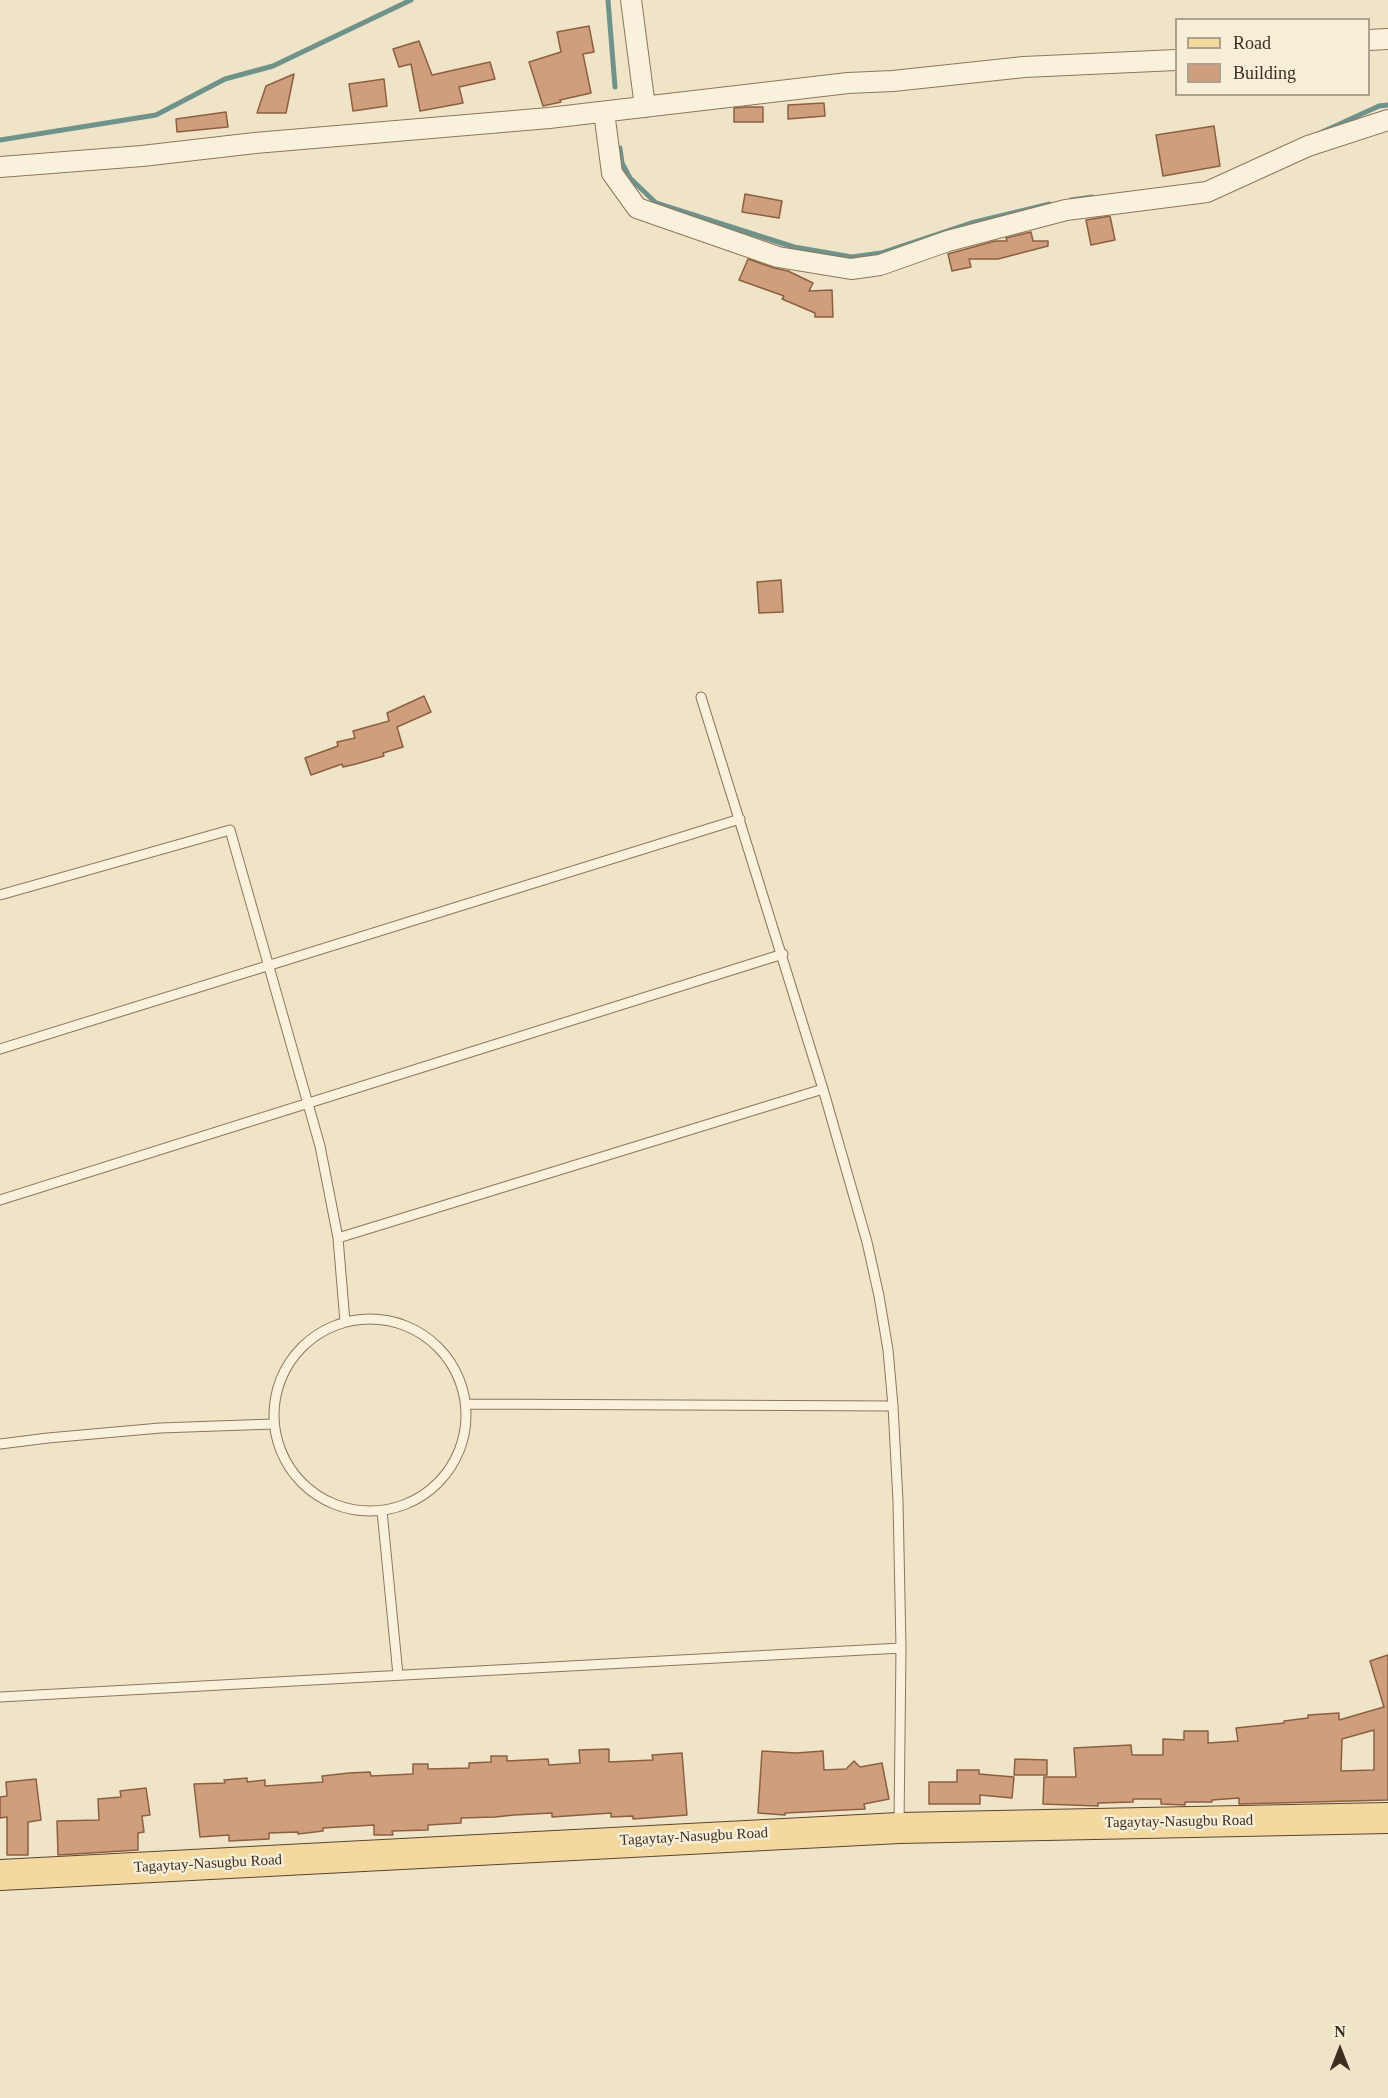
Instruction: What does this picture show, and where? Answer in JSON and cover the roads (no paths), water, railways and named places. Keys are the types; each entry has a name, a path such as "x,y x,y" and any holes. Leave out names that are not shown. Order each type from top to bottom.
{"main road":[{"name":"Tagaytay-Nasugbu Road","path":"0,1875 899,1828 1388,1818"}],"street":[{"path":"631,0 645,107"},
{"path":"1370,40 1388,39"},
{"path":"0,168 604,112 848,83 893,81 1024,67 1175,60"},
{"path":"604,112 612,173 638,208 778,257 851,269 880,265 948,241 1066,210 1207,192 1308,146 1388,120"}],"lane":[{"path":"701,696 783,954 867,1242 888,1350 898,1501 901,1648 899,1828"},
{"path":"0,1049 740,819"},
{"path":"0,895 230,830 308,1103 330,1191 338,1238 345,1322"},
{"path":"0,1200 783,954"},
{"path":"338,1238 823,1089"},
{"path":"378,1319 399,1324 410,1327 438,1345 458,1372 467,1404 466,1434 455,1463 449,1471 436,1486 411,1503 382,1511 351,1510 322,1499 298,1480 281,1454 273,1424 274,1397 283,1371 298,1349 320,1332 345,1322 378,1319"},
{"path":"467,1404 893,1406"},
{"path":"0,1444 160,1428 273,1424"},
{"path":"382,1511 398,1675"},
{"path":"0,1697 901,1648"}],"waterway":[{"path":"0,140 156,115 225,79 273,66 411,0"},
{"path":"608,0 615,87"},
{"path":"1320,133 1379,106 1388,105"},
{"path":"620,148 622,163 630,178 656,203 794,247 852,257 881,253 971,223 1050,204"},
{"path":"1071,200 1092,197"}]}
